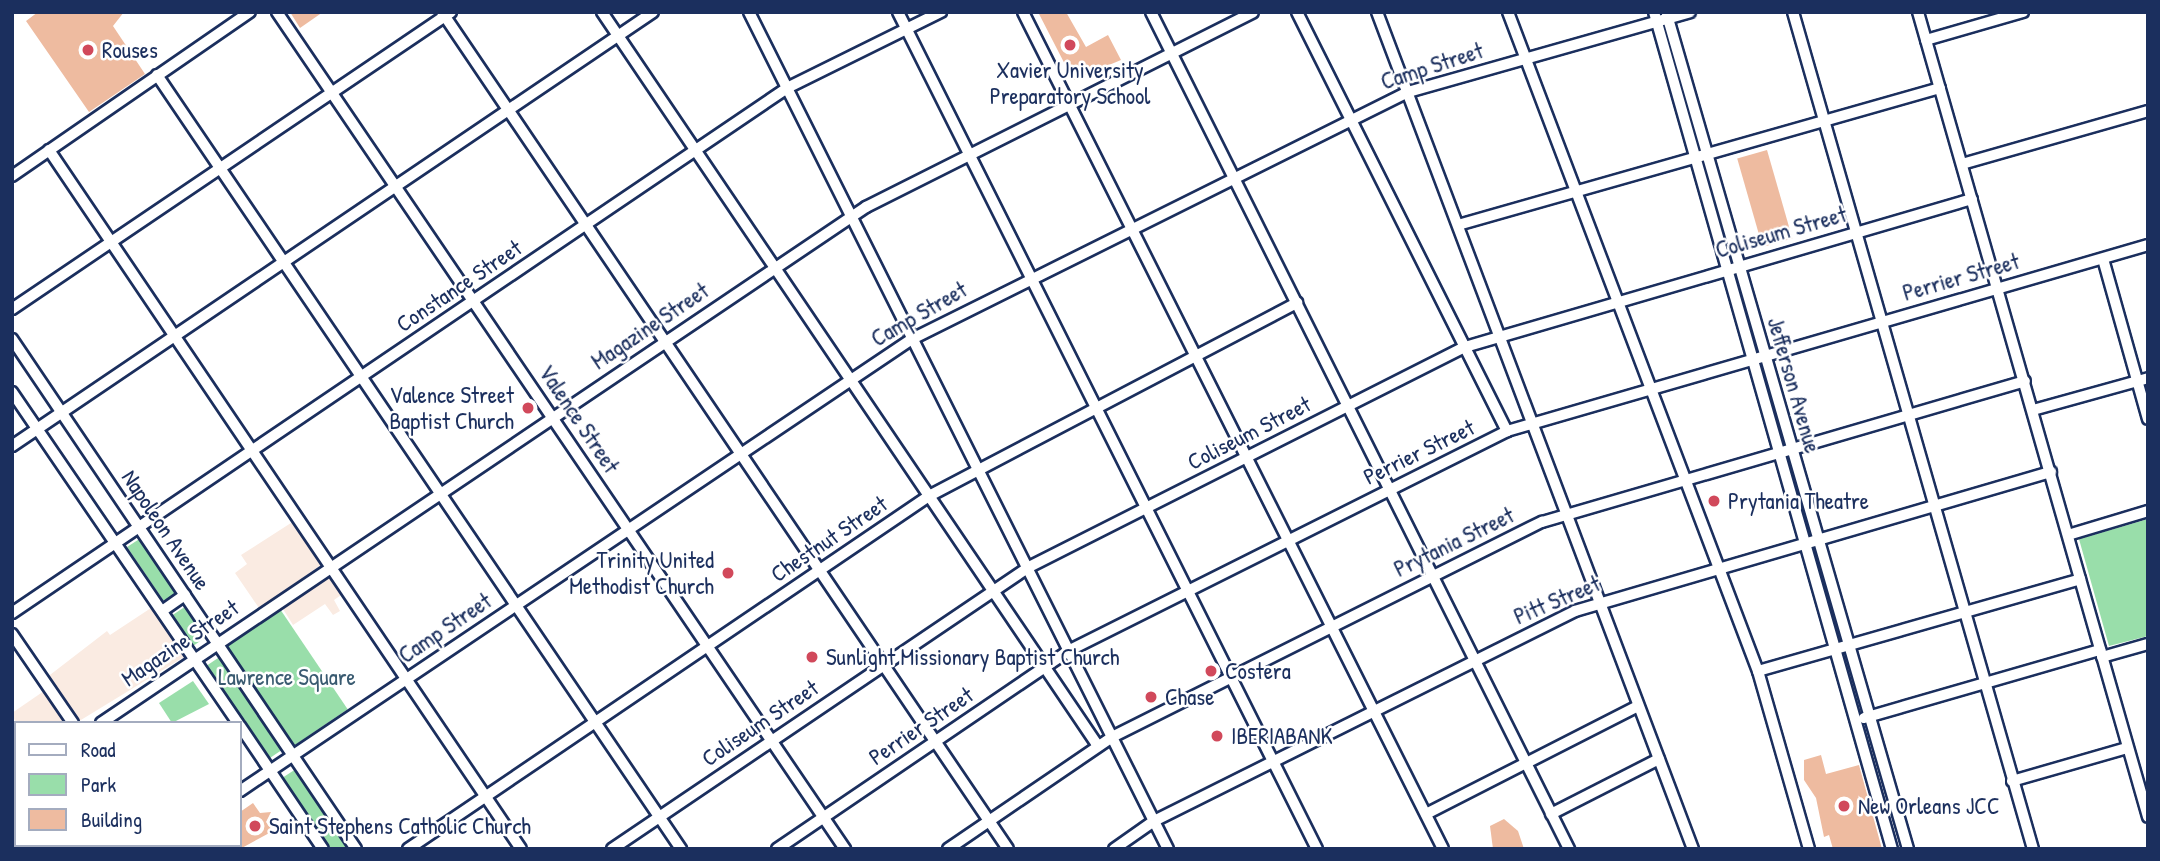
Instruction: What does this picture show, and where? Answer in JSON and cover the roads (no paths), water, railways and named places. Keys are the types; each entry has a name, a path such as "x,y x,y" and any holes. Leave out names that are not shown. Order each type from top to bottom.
{"street":[{"path":"12,176 250,12"},
{"name":"Valence Street","path":"277,12 845,849"},
{"path":"601,12 1098,746"},
{"path":"12,446 653,12"},
{"path":"749,12 1168,849"},
{"path":"898,12 1317,849"},
{"name":"Constance Street","path":"12,613 787,88 941,12"},
{"path":"1023,12 1443,849"},
{"path":"1151,12 1569,849"},
{"name":"Magazine Street","path":"104,721 852,215 1252,12"},
{"path":"1297,12 1507,431"},
{"path":"1377,12 1693,849"},
{"path":"1508,12 1758,671 1809,849"},
{"name":"Camp Street","path":"242,790 912,339 1030,276 1350,117 1408,92 1526,59 1661,16 1690,12"},
{"path":"1793,12 2033,849"},
{"path":"1918,12 2025,381 2127,748 2143,779 2148,817"},
{"path":"1926,40 2023,12"},
{"path":"12,309 446,14 1008,849"},
{"name":"Jefferson Avenue","path":"1661,16 1709,156 1739,266 1758,359"},
{"name":"Jefferson Avenue","path":"1661,16 1696,160 1810,539 1836,648 1892,849"},
{"path":"157,75 681,849"},
{"path":"1458,225 1696,160 1940,88"},
{"path":"1962,164 2148,111"},
{"path":"49,150 521,849"},
{"name":"Coliseum Street","path":"612,849 1029,567 1465,347 1972,199"},
{"name":"Perrier Street","path":"777,849 1070,650 1507,431 1533,421 1758,359 2148,245"},
{"path":"2103,259 2142,379 2148,419"},
{"name":"Chestnut Street","path":"408,849 929,496 977,467 1297,303"},
{"name":"Napoleon Avenue","path":"12,339 356,849"},
{"path":"2033,410 2142,379"},
{"name":"Prytania Street","path":"948,849 1112,737 1567,512 2025,381"},
{"path":"12,392 237,721"},
{"name":"Pitt Street","path":"1114,849 1154,821 1475,661 1600,602 1810,539 2050,472"},
{"path":"2068,535 2148,511"},
{"name":"Jefferson Avenue","path":"1810,539 1871,716 1908,849"},
{"path":"1758,671 2080,579"},
{"path":"162,611 185,595"},
{"path":"12,634 72,721"},
{"path":"1856,720 2101,653 2148,644"},
{"path":"1426,814 1638,706"},
{"path":"242,729 323,849"},
{"path":"2012,781 2127,748"},
{"path":"1551,814 1658,759"}],"place":[{"name":"Xavier University Preparatory School","path":"1070,45"},
{"name":"Rouses","path":"88,50"},
{"name":"Valence Street Baptist Church","path":"528,408"},
{"name":"Prytania Theatre","path":"1714,501"},
{"name":"Trinity United Methodist Church","path":"728,573"},
{"name":"Sunlight Missionary Baptist Church","path":"812,657"},
{"name":"Costera","path":"1211,671"},
{"name":"Chase","path":"1151,697"},
{"name":"IBERIABANK","path":"1217,736"},
{"name":"New Orleans JCC","path":"1844,806"},
{"name":"Saint Stephens Catholic Church","path":"255,826"}],"park label":[{"name":"Lawrence Square","path":"287,677"}]}
